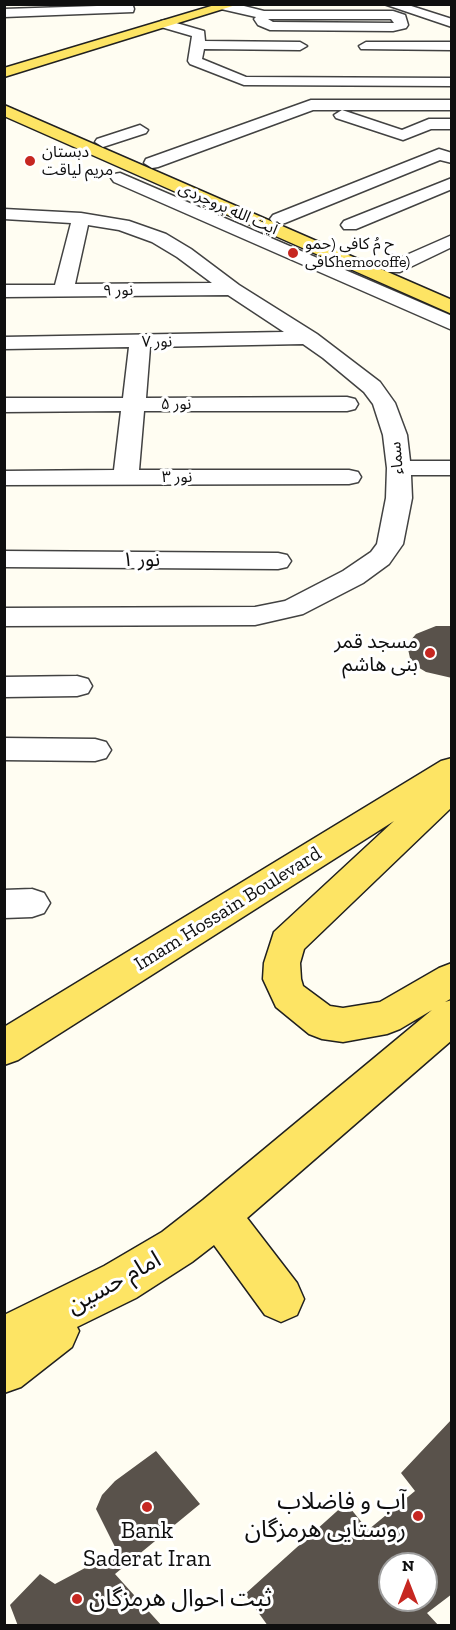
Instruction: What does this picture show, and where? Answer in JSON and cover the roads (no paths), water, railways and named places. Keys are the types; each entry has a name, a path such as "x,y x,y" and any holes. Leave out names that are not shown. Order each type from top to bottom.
{"main road":[{"path":"9,69 225,5"},
{"path":"4,79 9,69 225,5"},
{"name":"آیت الله بروجردی","path":"4,100 279,219 380,277"},
{"name":"آیت الله بروجردی","path":"9,114 380,277 452,293"},
{"path":"406,288 452,308"},
{"name":"Imam Hossain Boulevard","path":"4,1048 452,769"},
{"path":"452,787 301,928 287,943 282,963 282,979 289,996 322,1022 343,1025 387,1017 452,979"},
{"path":"281,1299 218,1215 452,1016"},
{"name":"امام حسین","path":"4,1340 120,1282 177,1247 218,1215"},
{"path":"4,1370 120,1282"}],"street":[{"path":"225,5 264,15 393,15 399,18 401,25 393,27 270,27 261,19 264,15"},
{"path":"394,5 452,23"},
{"path":"4,13 42,18 128,9"},
{"path":"166,24 199,34 195,61 253,83 452,82"},
{"path":"197,45 310,46"},
{"path":"357,46 452,46"},
{"path":"311,105 438,144 452,141"},
{"path":"152,163 311,105 452,105"},
{"path":"404,135 429,124 452,124"},
{"path":"103,142 140,130"},
{"path":"279,219 439,154 452,158"},
{"path":"120,178 162,197 406,288"},
{"path":"350,225 452,183"},
{"path":"162,197 182,189"},
{"name":"سماء","path":"4,214 81,218 123,225 159,238 184,253 232,289 310,338 354,370 372,387 384,403 395,435 399,468 399,498 393,530 390,544 380,558 353,577 293,608 255,616 4,617"},
{"path":"63,291 81,218"},
{"path":"380,277 452,240"},
{"path":"380,277 452,324"},
{"name":"نور ۹","path":"4,291 232,289"},
{"name":"نور ۷","path":"4,343 140,343 310,338"},
{"path":"126,477 140,343"},
{"name":"نور ۵","path":"4,405 347,404"},
{"path":"399,468 452,468"},
{"name":"نور ۳","path":"4,478 349,477"},
{"name":"نور ۱","path":"4,559 278,561"},
{"path":"4,687 77,686"},
{"path":"4,749 95,750"}],"place":[{"name":"دبستان مریم لیاقت","path":"30,161"},
{"name":"حِ مُ کافی (حمو کافیhemocoffe)","path":"293,253"},
{"name":"مسجد قمر بنی هاشم","path":"430,653"},
{"name":"Bank Saderat Iran","path":"147,1507"},
{"name":"آب و فاضلاب روستایی هرمزگان","path":"418,1516"},
{"name":"ثبت احوال هرمزگان","path":"77,1599"}]}
